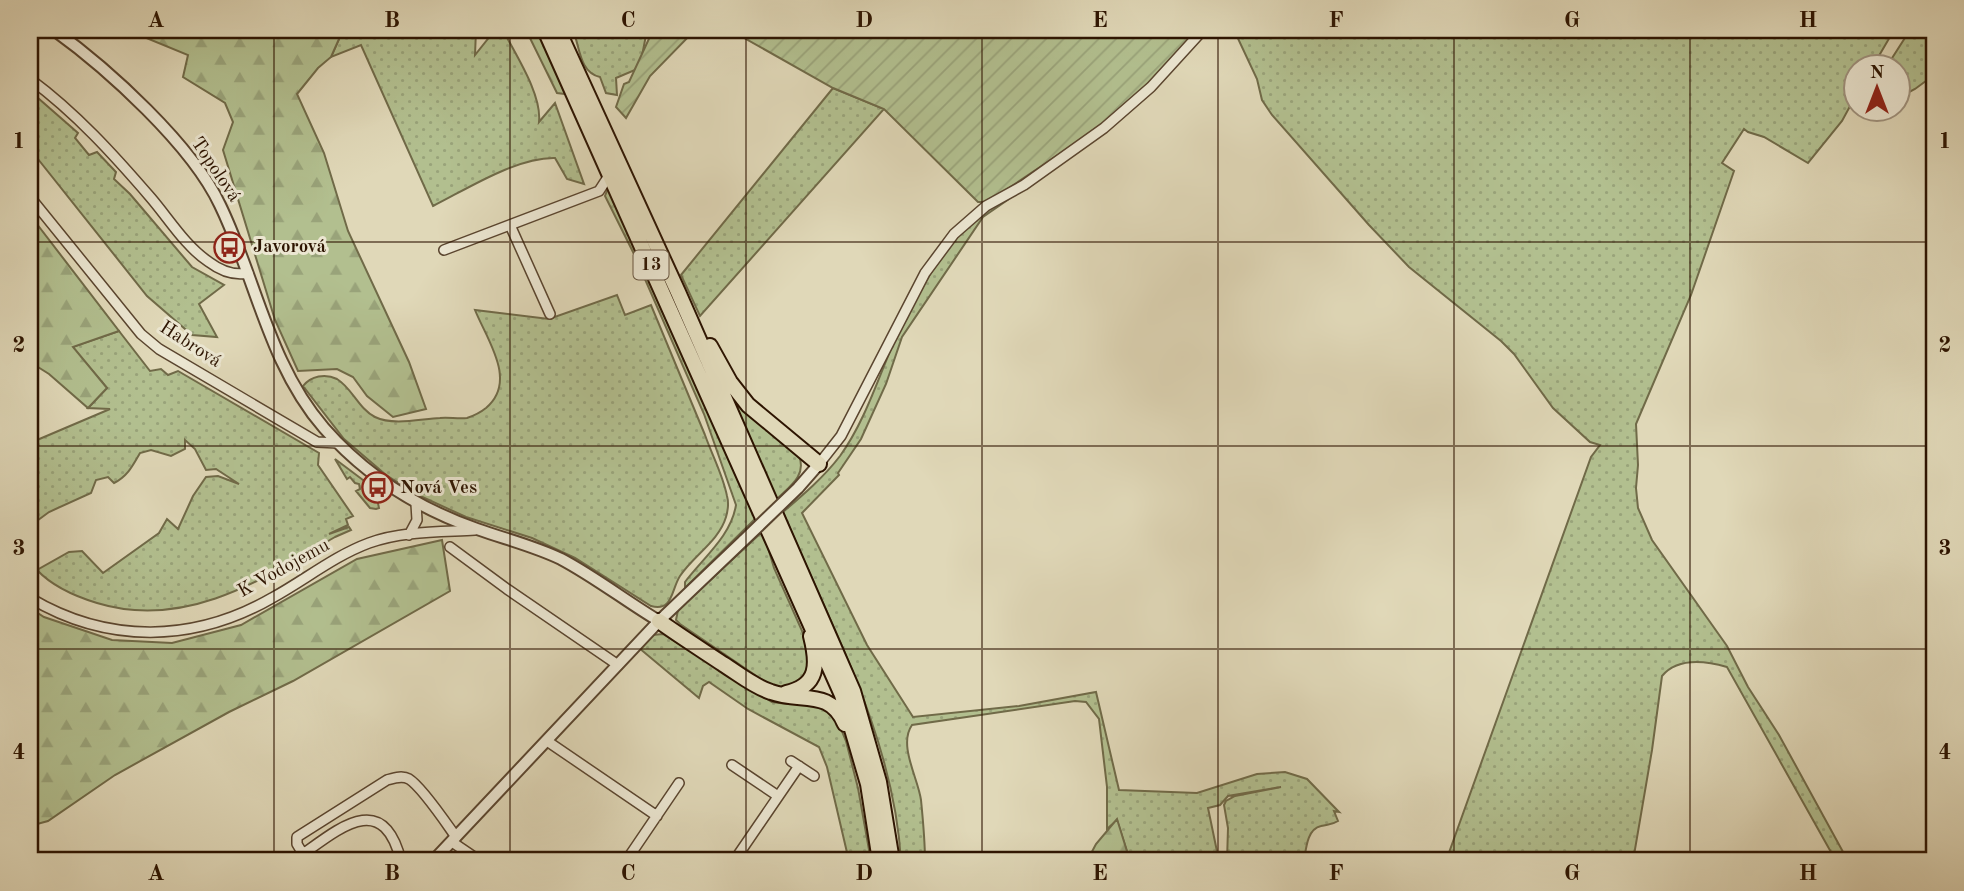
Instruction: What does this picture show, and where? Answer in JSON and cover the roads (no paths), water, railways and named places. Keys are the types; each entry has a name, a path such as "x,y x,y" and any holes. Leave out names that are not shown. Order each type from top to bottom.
{"highway":[{"name":"13","path":"545,30 828,661 852,724 868,784 879,861"},
{"name":"13","path":"558,30 678,292 853,691 879,782 892,861"},
{"path":"678,292 730,383 748,405 819,464"},
{"path":"772,534 778,560 810,634 815,661 810,680 804,687 779,695"},
{"path":"659,621 758,687 794,698 819,698 829,702 841,715 854,751 879,861"}],"street":[{"name":"Topolová","path":"54,30 108,73 194,161 219,202 278,355 293,385 316,419 361,466 416,504 477,530 524,543 563,560 659,621"},
{"path":"433,861 659,621 798,488 819,464 841,436 925,273 954,234 986,206 1024,186 1104,128 1151,87 1203,30"},
{"path":"30,79 58,100 110,151 192,247 227,272 237,275 248,273"},
{"path":"444,250 599,191 610,174"},
{"name":"Habrová","path":"30,197 141,334 159,349 317,442 338,443"},
{"path":"510,225 550,314"},
{"path":"410,535 417,520 416,504"},
{"name":"K Vodojemu","path":"30,598 56,614 107,629 145,633 183,630 218,623 271,599 326,563 371,542 410,535 477,530"},
{"path":"450,547 618,665"},
{"path":"547,741 657,816"},
{"path":"734,861 778,796 795,763 814,776"},
{"path":"732,765 778,796"},
{"path":"303,854 297,845 298,837 387,780 400,776 408,778 417,786 454,839 480,861"},
{"path":"626,861 679,783"},
{"path":"293,861 348,823 363,819 373,819 388,831 401,861"}],"place":[{"name":"Javorová","path":"230,247"},
{"name":"Nová Ves","path":"377,488"}]}
